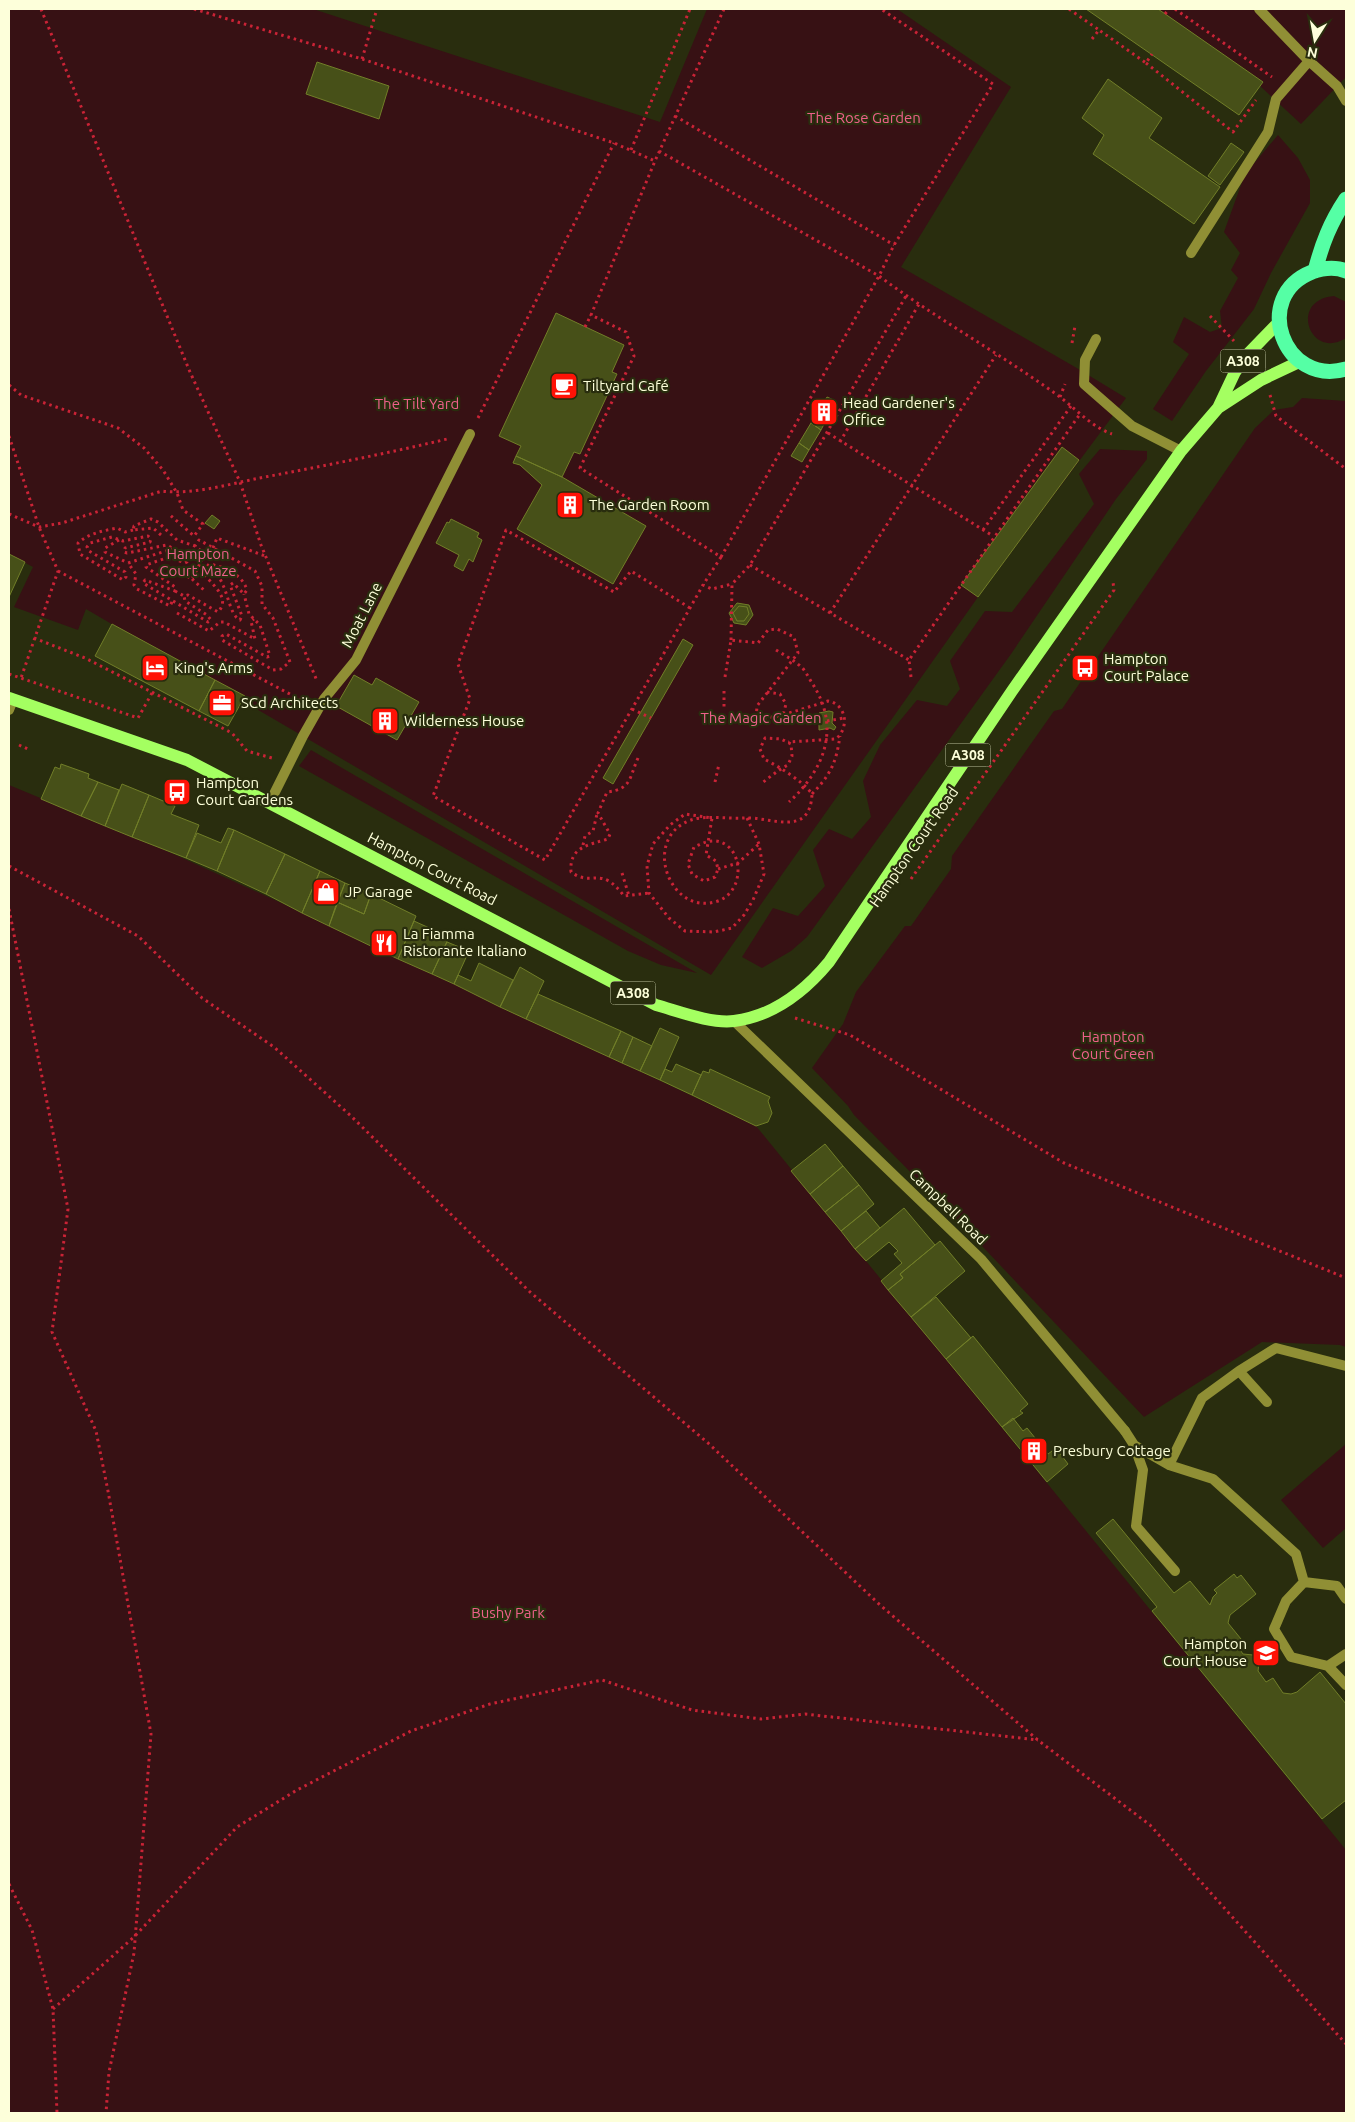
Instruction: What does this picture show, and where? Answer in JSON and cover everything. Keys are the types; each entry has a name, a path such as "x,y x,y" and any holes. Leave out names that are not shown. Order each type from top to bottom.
{"highway":[{"path":"1315,271 1323,241 1331,222 1346,199"},
{"path":"1346,271 1329,268 1315,271 1298,280 1286,294 1280,313 1283,340 1301,361 1324,371 1346,369"}],"main road":[{"name":"Hampton Court Road","path":"10,703 187,760 656,1005 695,1016 734,1021 770,1011 794,998 814,980 829,962 1007,699 1181,451 1218,408 1235,372 1246,356 1280,322"},
{"name":"Hampton Court Road","path":"1218,408 1261,380 1301,361"}],"street":[{"path":"1259,9 1337,86 1346,101"},
{"path":"1190,253 1268,132 1276,99 1309,60"},
{"path":"1096,339 1085,360 1084,384 1132,426 1181,451"},
{"name":"Moat Lane","path":"270,802 324,699 356,660 470,434"},
{"name":"Campbell Road","path":"734,1021 981,1259 1125,1430 1134,1445 1143,1470 1136,1526 1174,1571"},
{"path":"1169,1465 1202,1398 1239,1370 1276,1348 1346,1366"},
{"path":"1239,1370 1267,1402"},
{"path":"1134,1445 1169,1465 1213,1479 1296,1554 1304,1582"},
{"path":"1304,1582 1337,1586 1346,1599"},
{"path":"1304,1582 1286,1601 1274,1630 1290,1657 1328,1666 1346,1685"},
{"path":"1328,1666 1346,1654"}],"path":[{"path":"41,9 190,372 240,482 266,556 324,699"},
{"path":"194,9 362,59 614,143 654,161"},
{"path":"362,59 377,9"},
{"path":"631,150 690,9"},
{"path":"586,327 654,161 724,9"},
{"path":"690,608 631,571 614,592 506,530 458,664 470,699 433,796 545,860 632,709 690,608 703,585 721,557 879,276 894,245 993,84 881,9"},
{"path":"1069,9 1146,63 1233,132 1259,96"},
{"path":"1165,14 1169,9"},
{"path":"1175,9 1272,77"},
{"path":"1092,39 1099,30"},
{"path":"1268,83 1295,46"},
{"path":"1146,63 1152,54"},
{"path":"675,116 894,245"},
{"path":"9,514 38,527 62,523 162,491 177,493 240,482 377,456 470,434 614,143"},
{"path":"659,151 879,276 1070,406 1102,430 1116,435"},
{"path":"703,585 712,589 732,584 750,565 906,296"},
{"path":"840,442 919,304"},
{"path":"591,315 626,332 634,356 580,468 721,557"},
{"path":"1210,316 1234,342"},
{"path":"830,613 996,355"},
{"path":"9,385 21,395 118,428 144,448 163,470 177,493 183,510 203,524 194,536"},
{"path":"1270,394 1276,416 1346,469"},
{"path":"984,530 1070,406"},
{"path":"911,677 909,660 1080,414"},
{"path":"828,433 994,536"},
{"path":"9,436 38,527 58,571 318,709"},
{"path":"170,515 199,540 255,571 262,586 262,604 274,618 290,662 281,669 273,670 222,640 222,636 226,634 267,657 270,656 260,625 249,614 244,594 237,584 233,582 230,585 242,616 240,620 235,617 224,584 214,572"},
{"path":"133,530 134,526 151,519 158,522 177,540 195,546 205,554 192,579"},
{"path":"161,535 153,528 125,532 117,528 98,532 84,538 78,543 78,549 80,554 123,580 126,577 125,572 87,547 90,543 112,537 123,541 148,536 151,539 150,542 125,548 124,552 167,545 188,558 187,562 184,563 169,557 146,565 146,567 174,588 175,591 184,596 188,594 218,612 221,610 220,592 203,572 209,564 238,576 244,583 246,590 244,594"},
{"path":"213,548 217,538 266,556"},
{"path":"119,540 105,548 105,552 128,563 136,574 134,585 137,589 170,606 172,602"},
{"path":"195,546 199,540"},
{"path":"128,563 172,549"},
{"name":"Hampton Court Road","path":"910,882 1114,590 1111,551"},
{"path":"750,565 909,660"},
{"path":"176,570 192,579 205,591"},
{"path":"21,678 58,571"},
{"path":"175,591 172,592 145,580 143,583 208,622 211,620 207,615 185,601 184,596"},
{"path":"725,677 731,640 732,584"},
{"path":"177,613 209,631 220,622 254,639 252,620 254,619"},
{"path":"229,636 231,626"},
{"path":"712,818 709,842 706,855 716,861 718,869 715,877 704,881 692,874 688,864 694,847 709,842 717,841 730,850 738,863 738,882 729,894 718,901 691,900 678,892 670,882 664,865 666,845 678,828 691,820 712,818 758,817 785,823 800,821 808,812 812,794 823,782 836,760 844,718 843,710 835,702 828,701 783,716 756,720 754,716 757,706 798,653 794,637 777,629 768,630 758,643 731,640"},
{"path":"34,638 85,658 232,733 246,751 268,755 287,767"},
{"path":"776,650 800,666 818,693 827,721 826,749 816,770 802,790 789,802"},
{"path":"9,674 138,718 152,693"},
{"path":"724,691 724,708"},
{"path":"766,692 780,694 786,704 783,716"},
{"path":"632,709 651,718"},
{"path":"827,721 844,718"},
{"path":"812,794 808,787 764,758 760,749 765,738 781,739 788,742 836,739 840,735"},
{"path":"762,783 788,765 792,756 791,744 788,742"},
{"path":"19,745 30,750"},
{"path":"583,845 585,836 593,831 607,792 622,790 630,781 638,758"},
{"path":"715,782 719,764"},
{"path":"598,813 610,834 608,839 583,845 575,852 570,864 571,872 577,877 608,879 624,896 649,893"},
{"path":"712,818 685,814 670,826 653,844 647,866 649,893 669,918 686,930 714,932 732,928 744,915 753,900 764,874 759,844 747,818"},
{"path":"718,869 738,863 759,844"},
{"path":"9,866 138,936 202,998 274,1047 351,1116 530,1292 708,1444 880,1606 1039,1741 1150,1825 1346,2044"},
{"path":"622,873 629,896"},
{"path":"9,909 68,1209 52,1332 96,1431 151,1734 134,1953 109,2072 106,2113"},
{"path":"770,1011 850,1035 1064,1163 1346,1278"},
{"path":"53,2009 134,1937 237,1828 297,1790 411,1731 490,1704 602,1680 692,1710 761,1719 805,1714 1039,1741"},
{"path":"9,1884 32,1930 53,2009 56,2113"}],"green space":[{"name":"The Tilt Yard","path":"9,9 313,9 660,122 707,9 897,9 1011,87 901,267 1126,398 978,597 711,975 86,609 78,630 14,607 33,567 9,554"},
{"path":"1158,9 1346,9 1346,77 1301,124 1260,86 1262,81"},
{"path":"1278,135 1298,158 1310,180 1310,203 1271,273 1254,309 1206,371 1172,421 1153,409 1189,354 1173,342 1184,317 1210,332 1222,328 1220,311 1238,278 1231,270 1240,253 1224,232 1245,174"},
{"path":"1334,296 1346,302 1346,338 1333,343 1322,342 1314,336 1309,327 1308,317 1311,307 1320,300"},
{"name":"Hampton Court Green","path":"1302,398 1346,401 1346,1347 1340,1345 1262,1342 1144,1417 946,1208 854,1115 848,1106 812,1068 843,1024 856,992 905,926 911,926 951,869 952,856 1054,711 1062,709 1255,428 1274,410 1293,407"},
{"path":"1100,449 1147,451 1147,459 1116,499 1011,654 807,937 791,951 762,968 742,957 773,908 798,916 825,886 813,850 829,829 852,839 871,817 863,781 880,745 917,700 947,706 960,689 950,661 985,611 1012,612 1094,504 1079,474"},
{"path":"311,750 697,973 661,965 628,951 299,766"},
{"name":"Bushy Park","path":"9,785 156,846 321,921 756,1126 1346,1850 1346,2113 9,2113"},
{"path":"1346,1444 1346,1528 1323,1548 1281,1500"}],"building":[{"path":"1086,9 1158,9 1263,82 1239,115"},
{"path":"317,62 389,86 379,119 306,94"},
{"path":"1108,79 1162,118 1149,138 1220,187 1194,224 1093,154 1104,135 1082,118"},
{"path":"1231,143 1244,152 1220,185 1208,176"},
{"path":"556,313 624,345 612,372 617,374 580,454 574,452 562,477 516,456 521,446 499,436"},
{"name":"Head Gardener's Office","path":"827,397 836,401 821,430 811,423"},
{"path":"811,423 821,430 809,450 799,443"},
{"path":"799,443 809,450 802,462 791,456"},
{"path":"1062,447 1079,460 978,597 961,585"},
{"name":"The Garden Room","path":"516,456 562,477 646,526 613,584 517,529 542,485 520,465 513,463"},
{"path":"212,515 220,521 214,529 205,523"},
{"path":"451,519 479,533 477,537 482,540 473,562 469,559 463,571 454,566 459,555 436,543 447,522 449,523"},
{"path":"9,554 25,562 9,597"},
{"path":"737,603 749,605 753,615 746,625 734,623 729,613"},
{"path":"739,606 747,607 749,614 744,621 737,621 733,613"},
{"name":"King's Arms","path":"112,624 215,680 199,711 95,656"},
{"path":"683,639 693,645 613,784 603,778"},
{"name":"Wilderness House","path":"354,675 372,685 376,678 419,702 397,740 336,706"},
{"name":"SCd Architects","path":"215,680 245,696 228,726 199,711"},
{"path":"833,712 832,723 836,727 834,730 830,728 819,730 819,720 816,716 819,713"},
{"path":"61,764 89,774 88,778 98,782 81,816 41,799 55,767 60,769"},
{"path":"98,782 119,790 105,826 81,816"},
{"path":"122,784 149,795 132,837 105,826"},
{"path":"149,795 175,806 171,814 199,825 186,858 132,837"},
{"path":"228,828 234,830 217,871 186,858 197,833 221,843"},
{"path":"234,830 285,854 266,894 217,871"},
{"path":"285,854 320,871 302,913 266,894"},
{"name":"JP Garage","path":"320,871 345,883 329,926 302,913"},
{"path":"345,883 371,894 364,914 337,902"},
{"name":"La Fiamma Ristorante Italiano","path":"371,894 416,916 398,959 329,926 337,902 364,914"},
{"path":"414,921 449,937 432,974 398,959"},
{"path":"447,942 469,951 454,984 432,974"},
{"path":"479,963 513,980 500,1007 454,984 458,975 471,981"},
{"path":"520,967 544,981 526,1019 500,1007"},
{"path":"538,994 621,1031 609,1057 526,1019"},
{"path":"660,1028 679,1037 660,1080 640,1071"},
{"path":"621,1031 633,1037 622,1063 609,1057"},
{"path":"633,1037 652,1046 640,1071 622,1063"},
{"path":"676,1064 701,1075 692,1095 660,1080 665,1069 672,1072"},
{"path":"710,1069 770,1097 768,1101 772,1113 768,1122 756,1126 692,1095 703,1071 709,1073"},
{"path":"825,1144 843,1166 810,1194 791,1171"},
{"path":"843,1166 859,1185 825,1212 810,1194"},
{"path":"859,1185 874,1204 841,1231 825,1212"},
{"path":"904,1208 935,1245 900,1274 903,1278 888,1290 881,1281 902,1263 894,1254 898,1251 889,1242 866,1261 855,1249"},
{"path":"866,1211 880,1228 855,1249 841,1231"},
{"path":"940,1241 965,1271 911,1317 888,1290 903,1278 900,1274"},
{"path":"936,1297 971,1338 946,1359 911,1317"},
{"path":"973,1336 1028,1404 1020,1411 1023,1413 1002,1427 946,1359"},
{"name":"Presbury Cottage","path":"1013,1418 1023,1431 1027,1428 1048,1454 1056,1448 1068,1464 1047,1482 1002,1427"},
{"path":"1113,1519 1174,1593 1190,1581 1210,1605 1217,1593 1214,1590 1234,1574 1237,1578 1241,1575 1256,1594 1230,1615 1228,1623 1241,1639 1236,1644 1243,1654 1253,1655 1258,1651 1264,1660 1259,1663 1258,1671 1266,1682 1273,1678 1283,1693 1291,1694 1297,1692 1320,1672 1346,1704 1346,1800 1322,1819 1152,1611 1157,1607 1096,1533"}],"place":[{"name":"Tiltyard Café","path":"564,386"},
{"name":"Head Gardener's Office","path":"824,412"},
{"name":"The Garden Room","path":"570,505"},
{"name":"King's Arms","path":"155,668"},
{"name":"Hampton Court Palace","path":"1085,668"},
{"name":"SCd Architects","path":"222,703"},
{"name":"Wilderness House","path":"385,721"},
{"name":"Hampton Court Gardens","path":"177,792"},
{"name":"JP Garage","path":"326,892"},
{"name":"La Fiamma Ristorante Italiano","path":"384,943"},
{"name":"Presbury Cottage","path":"1034,1451"},
{"name":"Hampton Court House","path":"1266,1653"}],"park label":[{"name":"The Rose Garden","path":"864,118"},
{"name":"Hampton Court Maze","path":"198,562"},
{"name":"The Magic Garden","path":"761,718"}]}
